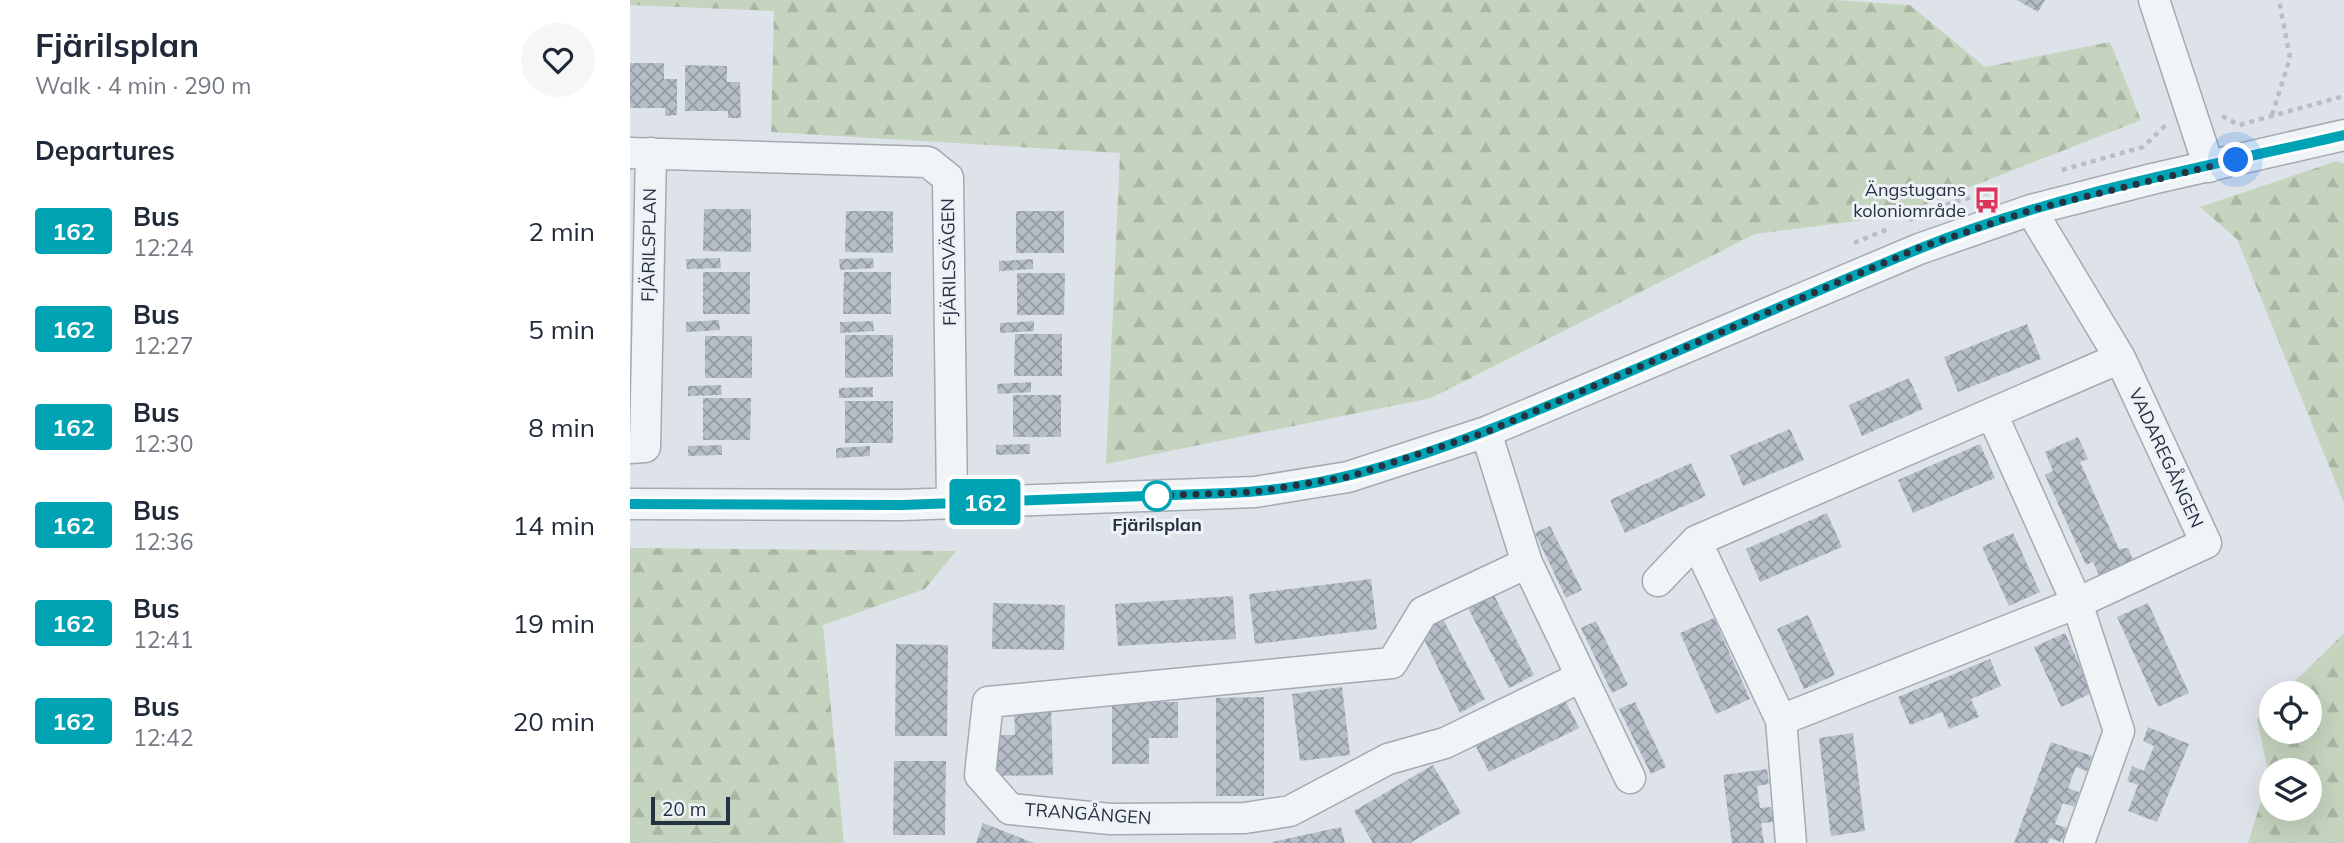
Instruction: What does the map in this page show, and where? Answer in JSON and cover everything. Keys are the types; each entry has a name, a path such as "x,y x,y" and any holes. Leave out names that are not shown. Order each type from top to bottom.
{"street":[{"path":"2154,0 2209,167"},
{"path":"630,504 902,505 1255,492 1348,477 1486,432 1919,248 2031,210 2344,135"},
{"name":"FJÄRILSPLAN","path":"630,447 645,447 640,153"},
{"name":"FJÄRILSVÄGEN","path":"640,153 928,162 948,178 952,503"},
{"name":"VADAREGÅNGEN","path":"1781,720 2077,603 2206,543 2120,358 2031,210"},
{"path":"1658,581 1696,541 2120,358"},
{"path":"1992,414 2077,603 2119,731 2079,843"},
{"path":"1486,432 1527,563 1630,778"},
{"path":"1696,541 1781,720 1791,843"},
{"name":"TRANGÅNGEN","path":"1527,563 1423,612 1392,663 988,702 980,775 1010,809 1110,819 1245,818 1290,811 1388,759 1445,743 1581,677"}],"path":[{"path":"2272,116 2290,58 2279,0"},
{"path":"2053,173 2143,147 2168,124 2193,116 2212,111 2239,125 2344,96"},
{"path":"1849,245 1951,203 2002,188"}],"green space":[{"path":"630,0 1835,0 1910,5 1985,67 2110,42 2141,120 1896,216 1755,234 1431,398 1106,464 1120,153 771,132 774,11 630,5"},
{"path":"2337,161 2344,164 2344,503 2237,239 2200,207"},
{"path":"630,548 956,551 925,589 823,625 844,843 630,843"},
{"path":"2344,633 2344,843 2248,843 2259,808 2259,821 2322,821 2322,758 2265,758 2262,744 2322,744 2322,681 2295,681"}],"building":[{"path":"2017,0 2045,0 2038,12"},
{"path":"630,63 664,63 664,79 677,79 677,115 665,116 665,108 630,108"},
{"path":"685,65 727,66 727,82 740,82 741,118 728,118 728,111 685,111"},
{"path":"704,209 751,209 751,252 703,251"},
{"path":"846,211 893,211 893,253 845,252"},
{"path":"1016,211 1064,211 1064,253 1016,253"},
{"path":"720,258 721,268 687,269 686,259"},
{"path":"873,258 874,268 840,270 839,259"},
{"path":"1033,259 1033,269 999,271 999,261"},
{"path":"703,272 750,272 750,314 703,314"},
{"path":"844,272 891,272 891,314 843,314"},
{"path":"1017,273 1065,273 1064,315 1017,315"},
{"path":"719,320 720,330 686,332 686,322"},
{"path":"873,321 874,331 840,333 840,322"},
{"path":"1034,321 1034,331 1000,333 1000,323"},
{"path":"2027,324 2041,359 1958,392 1944,357"},
{"path":"1015,334 1062,334 1062,376 1014,376"},
{"path":"845,335 893,335 893,377 845,378"},
{"path":"705,336 752,336 752,378 705,378"},
{"path":"1909,378 1923,409 1862,436 1849,405"},
{"path":"1031,382 1031,392 998,394 997,384"},
{"path":"721,385 722,395 688,396 688,386"},
{"path":"873,387 873,397 839,398 839,388"},
{"path":"1013,395 1061,395 1061,437 1013,437"},
{"path":"703,398 751,398 750,440 703,440"},
{"path":"845,401 893,401 893,443 845,443"},
{"path":"1790,429 1804,460 1743,486 1730,455"},
{"path":"2078,437 2088,459 2080,462 2119,549 2128,548 2134,562 2100,577 2093,562 2086,565 2045,475 2053,471 2045,452"},
{"path":"1030,444 1030,454 996,455 996,445"},
{"path":"1980,444 1995,478 1913,513 1898,480"},
{"path":"722,445 722,455 688,456 688,446"},
{"path":"870,446 870,456 836,458 836,448"},
{"path":"1691,463 1706,496 1625,533 1610,500"},
{"path":"1827,513 1842,547 1760,582 1746,549"},
{"path":"1550,526 1582,590 1566,598 1535,533"},
{"path":"2013,533 2040,592 2009,606 1982,547"},
{"path":"1371,579 1377,629 1255,644 1249,594"},
{"path":"1493,593 1534,675 1509,688 1467,606"},
{"path":"1233,596 1236,639 1118,646 1115,604"},
{"path":"993,603 1065,605 1064,650 992,649"},
{"path":"2148,603 2189,693 2158,707 2117,617"},
{"path":"1808,615 1835,675 1804,689 1777,629"},
{"path":"1442,617 1485,699 1460,713 1419,629"},
{"path":"1714,618 1750,699 1716,714 1680,633"},
{"path":"1596,621 1628,685 1612,693 1581,628"},
{"path":"2065,633 2092,693 2061,707 2034,647"},
{"path":"896,644 948,645 947,736 895,736"},
{"path":"1990,659 2001,686 1971,699 1979,717 1949,729 1942,712 1910,725 1898,697"},
{"path":"1342,687 1350,755 1300,761 1292,694"},
{"path":"1264,697 1264,796 1216,796 1216,698"},
{"path":"1564,698 1579,728 1489,772 1474,743"},
{"path":"1112,702 1178,702 1178,738 1149,738 1149,764 1112,764"},
{"path":"1635,702 1666,767 1651,774 1619,709"},
{"path":"1051,706 1053,775 995,776 993,735 1015,735 1014,707"},
{"path":"2148,727 2189,744 2157,822 2128,811 2138,785 2127,781 2132,766 2144,771 2154,746 2143,741"},
{"path":"1853,733 1865,831 1831,836 1819,738"},
{"path":"2051,742 2092,756 2087,771 2076,767 2068,788 2079,792 2074,807 2063,803 2055,824 2067,828 2061,842 2050,838 2048,843 2014,843"},
{"path":"894,761 946,761 945,835 893,835"},
{"path":"1433,765 1461,813 1410,843 1373,843 1354,811"},
{"path":"1767,769 1769,784 1757,786 1760,808 1771,807 1774,822 1761,823 1764,843 1732,843 1723,775"},
{"path":"983,823 1034,843 976,843"},
{"path":"1341,827 1345,843 1272,842"}],"bus line":[{"name":"162","path":"630,504 902,505 1255,492 1348,477 1486,432 1919,248 2031,210 2344,135"}],"place":[{"name":"Ängstugans koloniområde","path":"1987,200"},
{"name":"Fjärilsplan","path":"1157,496"}],"route":[{"path":"1157,496 1145,496 1255,492 1348,477 1486,432 1919,248 2031,210 2236,160"}]}
